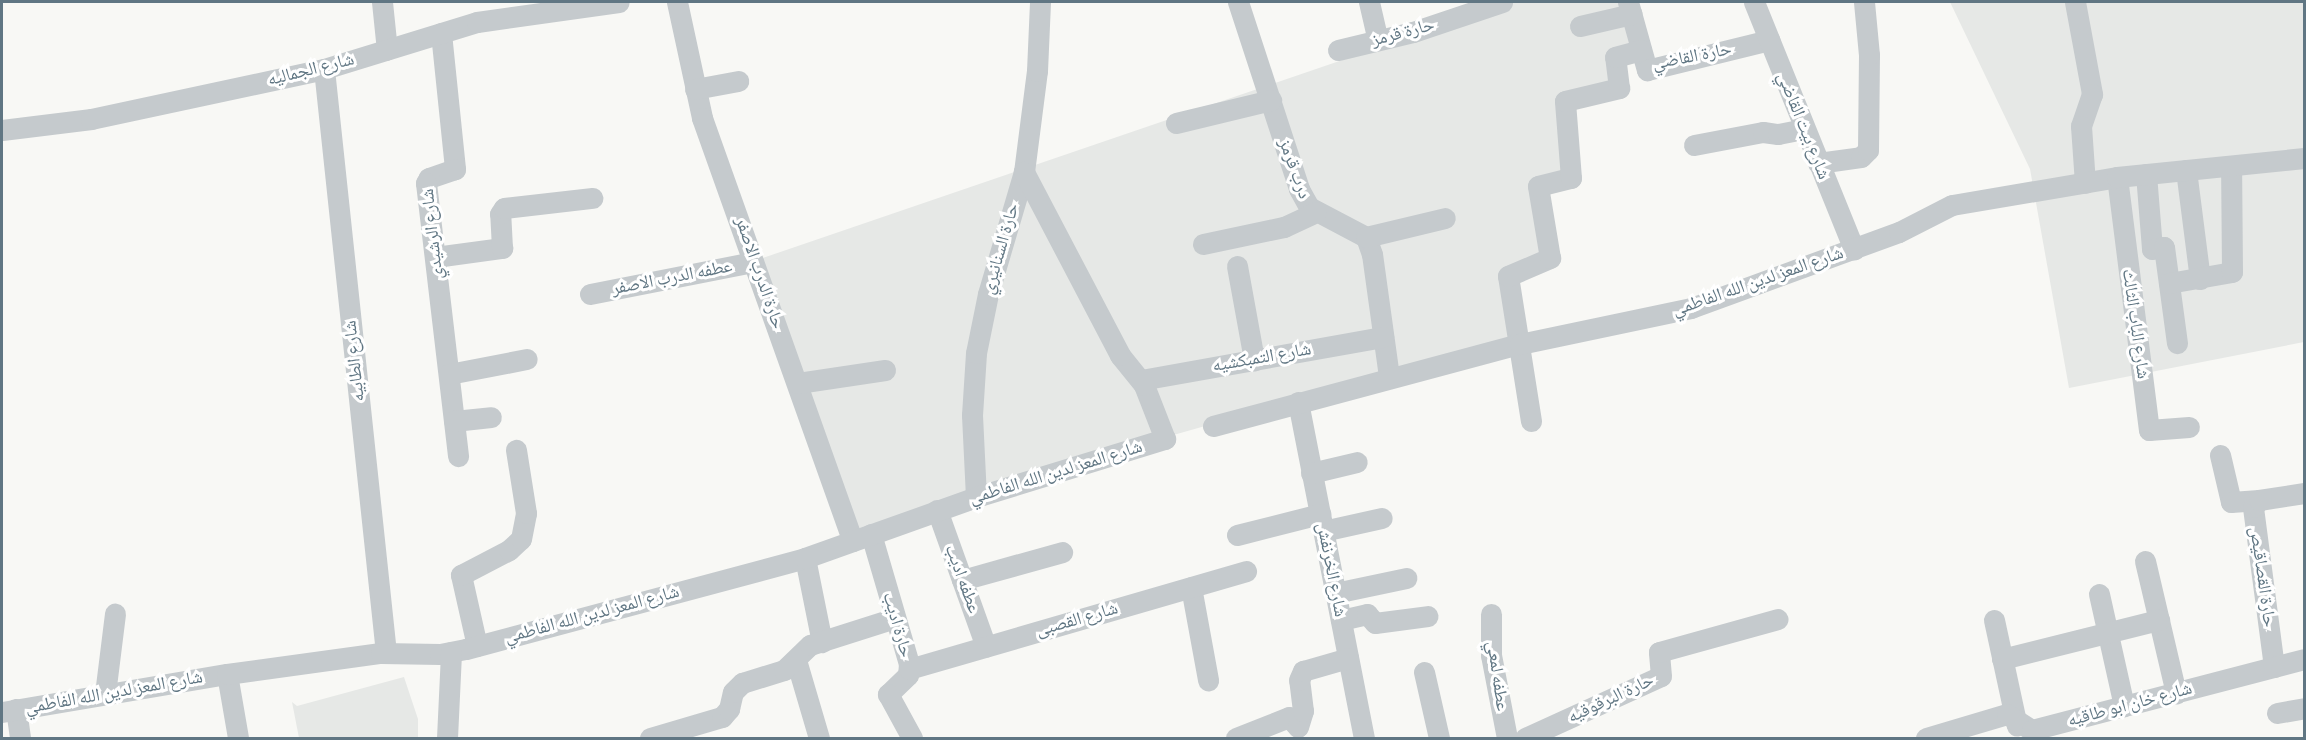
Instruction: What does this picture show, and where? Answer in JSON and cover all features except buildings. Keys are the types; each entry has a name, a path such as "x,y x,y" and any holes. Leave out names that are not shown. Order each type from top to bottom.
{"street":[{"path":"382,2 387,50"},
{"name":"شارع الجماليه","path":"2,130 91,118 324,69 441,33 512,8 608,2"},
{"name":"حارة الدرب الاصفر","path":"677,2 695,89 753,262 798,383 862,537"},
{"name":"حارة السنانيري","path":"976,497 972,415 975,353 988,294 1024,172 1037,71 1040,2"},
{"name":"درب قرمز","path":"1238,2 1299,189 1316,212 1366,237"},
{"path":"1370,2 1378,40"},
{"name":"حارة قرمز","path":"1338,50 1502,2"},
{"name":"شارع بيت القاضي","path":"1754,2 1854,250"},
{"path":"1818,163 1866,155 1869,55 1864,2"},
{"path":"2075,2 2092,94 2081,126 2085,183"},
{"path":"1580,26 1630,8"},
{"name":"حارة القاضي","path":"1630,8 1641,50 1649,69 1769,40"},
{"name":"شارع الرشيدي","path":"441,33 455,169 429,178 426,183 458,456"},
{"path":"1532,421 1508,276 1550,260 1538,186 1571,178 1565,101 1619,88 1615,57 1641,50"},
{"name":"شارع الطابيه","path":"324,69 387,653"},
{"path":"695,89 738,81"},
{"path":"1176,123 1271,100"},
{"path":"1694,145 1763,132 1778,134 1804,129"},
{"name":"شارع المعز لدين الله الفاطمي","path":"1213,426 1389,377 1520,344 1691,308 1854,250 1906,229 1946,206 2117,177 2304,158"},
{"path":"2169,283 2232,272 2231,166"},
{"path":"2186,170 2200,279"},
{"path":"1024,172 1120,355 1141,380"},
{"path":"2146,174 2152,249 2194,239"},
{"name":"شارع الباب الثالث","path":"2117,177 2149,430 2189,427"},
{"path":"435,257 502,248 500,214 504,208 592,198"},
{"path":"1203,244 1284,227 1316,212"},
{"path":"1389,377 1372,254 1366,237 1445,218"},
{"path":"2164,247 2177,343"},
{"name":"عطفه الدرب الاصفر","path":"590,294 753,262"},
{"path":"1237,266 1254,360"},
{"name":"شارع التمبكشيه","path":"1141,380 1383,337"},
{"path":"449,374 527,359"},
{"path":"798,383 885,370"},
{"name":"شارع المعز لدين الله الفاطمي","path":"9,711 227,674 387,653 451,652 805,558 976,497 1165,439 1141,380"},
{"name":"شارع الخرنفش","path":"1298,402 1364,738"},
{"path":"454,421 491,417"},
{"path":"477,646 461,575 509,550 525,528 516,450"},
{"path":"2220,455 2231,502 2259,500"},
{"path":"1311,472 1357,462"},
{"name":"حارة القصاقيص","path":"2274,667 2253,507 2259,500 2304,492"},
{"name":"عطفه اديب","path":"937,510 986,646"},
{"path":"1237,535 1321,523 1382,518"},
{"name":"حارة اديب","path":"862,537 895,618 909,669 888,694 912,738"},
{"path":"962,580 1062,552"},
{"path":"805,558 822,642"},
{"path":"2145,561 2176,693"},
{"name":"شارع القصبى","path":"909,669 1246,571"},
{"path":"1335,593 1406,578"},
{"path":"1191,587 1208,680"},
{"path":"2099,594 2124,706"},
{"path":"105,694 115,614"},
{"path":"1341,620 1367,614 1375,623 1428,616"},
{"name":"عطفه لمعي","path":"1491,614 1491,655 1507,738"},
{"path":"652,738 722,717 729,710 736,687 784,670 805,649 895,618"},
{"name":"حارة البرقوقيه","path":"1525,738 1661,676 1659,652 1778,619"},
{"path":"1994,620 2019,738"},
{"path":"2002,659 2159,620"},
{"path":"447,738 451,652"},
{"path":"1236,738 1289,717 1298,727 1303,711 1299,680 1303,670 1348,658"},
{"name":"شارع خان ابو طاقيه","path":"2015,717 2025,729 2032,730 2304,659"},
{"path":"796,660 819,738"},
{"path":"1424,672 1439,738"},
{"path":"227,674 238,738"},
{"path":"2277,713 2304,708"},
{"path":"9,711 20,738"},
{"path":"1926,738 2007,714 2015,717"}],"shaded area":[{"path":"1623,2 1637,55 1617,59 1622,91 1567,103 1575,180 1540,187 1552,262 1510,280 1522,336 1005,483 856,533 754,261 1509,3"},
{"path":"1950,2 2304,2 2304,342 2069,388 2030,169"},
{"path":"404,677 418,719 418,738 299,738 292,702 297,706"}]}
